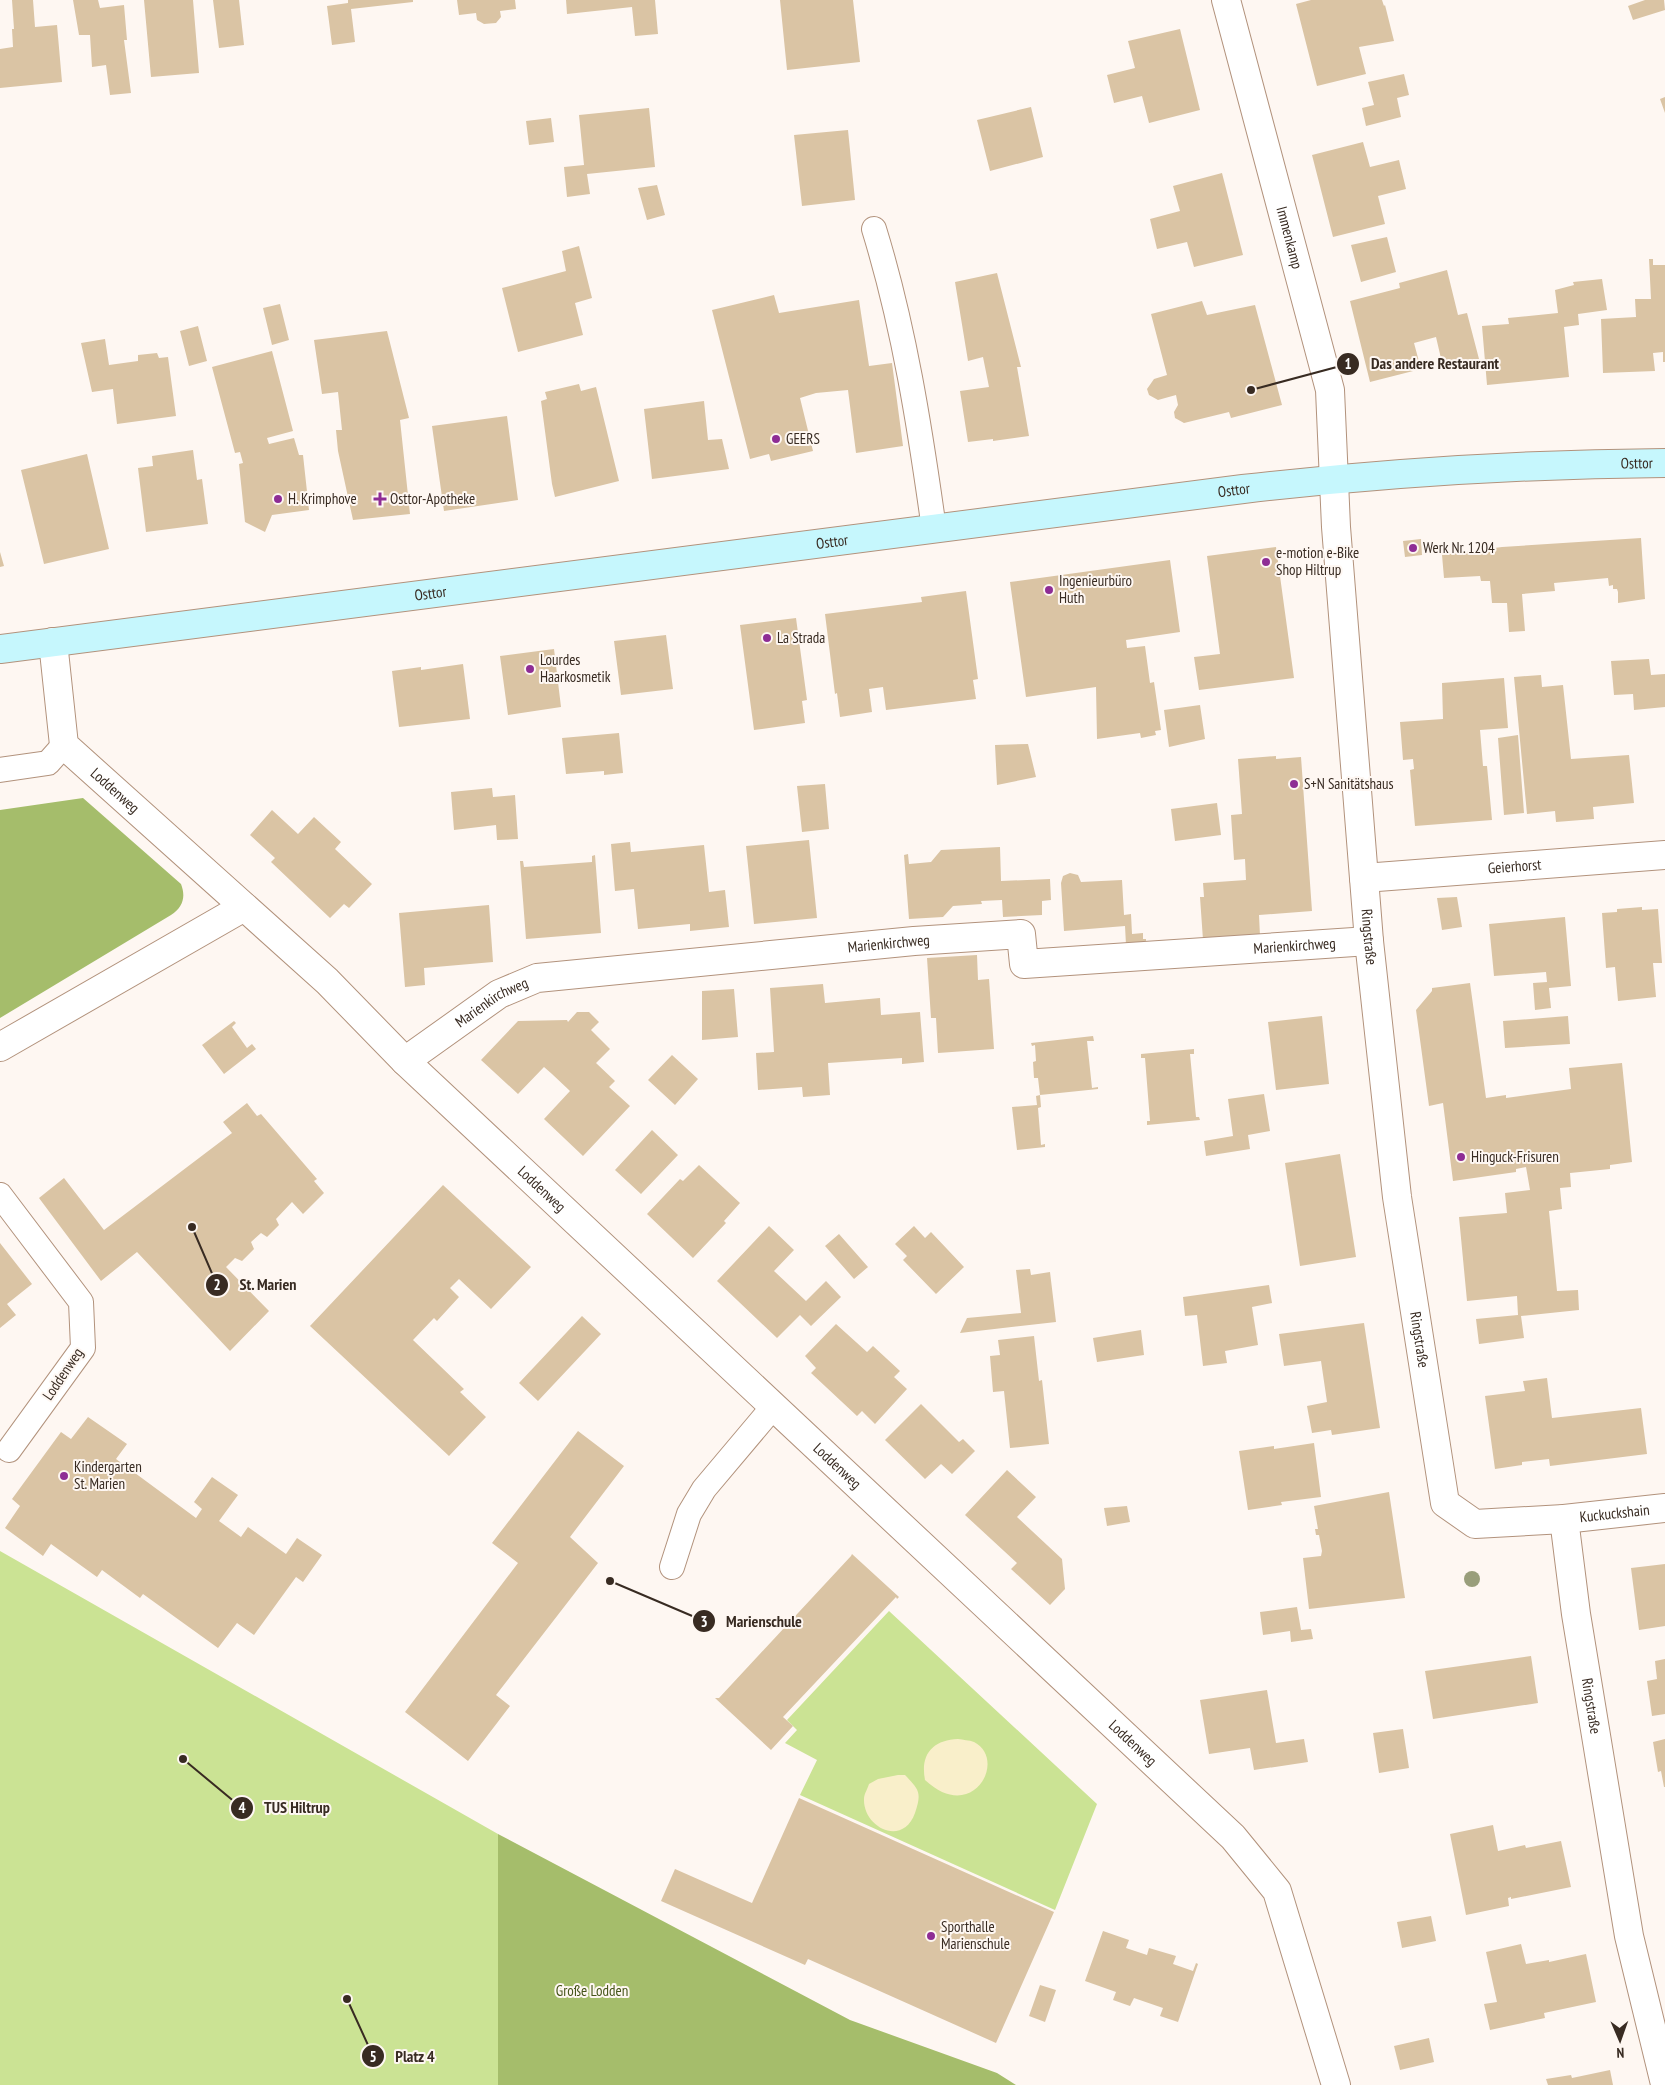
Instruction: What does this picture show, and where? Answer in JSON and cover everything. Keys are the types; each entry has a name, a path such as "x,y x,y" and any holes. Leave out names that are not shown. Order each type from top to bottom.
{"main road":[{"name":"Osttor","path":"0,650 1243,489 1334,479 1577,464 1665,463"}],"street":[{"name":"Immenkamp","path":"1226,0 1330,390 1334,479"},
{"name":"Ringstraße","path":"1334,479 1369,941 1397,1197 1446,1502 1475,1524 1564,1519 1576,1614 1629,1936 1665,2084"},
{"path":"53,642 64,745"},
{"name":"Loddenweg","path":"64,745 327,981 405,1061 1240,1845 1278,1891 1336,2085"},
{"name":"Geierhorst","path":"1364,878 1665,855"},
{"path":"0,1047 244,907"},
{"name":"Marienkirchweg","path":"405,1061 499,994 537,978 914,941 1021,934 1024,964 1369,941"},
{"name":"Kuckuckshain","path":"1564,1519 1665,1508"}],"lane":[{"path":"874,229 888,275 905,356 934,529"},
{"path":"0,770 48,763 64,745"},
{"name":"Loddenweg","path":"0,1195 81,1302 84,1348 9,1450"},
{"path":"672,1567 689,1514 704,1489 774,1407"}],"green space":[{"path":"83,798 181,884 183,897 181,905 171,915 0,1018 0,810"},
{"path":"0,1551 498,1834 498,2085 0,2085"},
{"path":"889,1611 1097,1804 1055,1910 800,1795 817,1760 785,1743 797,1730 787,1720"},
{"name":"Große Lodden","path":"498,1834 850,2020 997,2073 1016,2085 498,2085"}],"sand":[{"path":"958,1739 974,1742 984,1750 987,1761 986,1773 980,1784 971,1792 958,1795 942,1792 925,1780 924,1771 930,1750 942,1742"},
{"path":"905,1775 918,1792 919,1796 915,1813 909,1823 902,1829 885,1830 870,1818 865,1809 864,1799 869,1784 878,1779"}],"building":[{"path":"12,0 33,0 35,27 57,25 62,82 0,88 0,49 13,47"},
{"path":"73,0 98,0 100,8 124,5 127,40 124,40 131,93 110,95 106,65 92,67 90,35 79,35"},
{"path":"144,0 193,0 199,73 151,77"},
{"path":"213,0 239,0 244,45 219,48"},
{"path":"348,0 413,0 413,2 351,9 355,42 332,45 327,6 348,3"},
{"path":"457,0 515,0 516,9 500,11 501,17 496,23 484,24 477,20 476,13 459,15"},
{"path":"566,0 655,0 658,34 635,36 632,7 567,14"},
{"path":"780,0 853,0 860,62 787,70"},
{"path":"1311,0 1382,0 1394,41 1359,47 1366,74 1317,86 1296,4"},
{"path":"1645,0 1664,0 1665,10 1633,20 1628,6"},
{"path":"1180,29 1200,110 1149,123 1142,96 1114,103 1107,75 1135,68 1128,41"},
{"path":"1404,74 1409,95 1397,98 1401,117 1366,126 1362,108 1374,105 1368,82"},
{"path":"1665,97 1665,113 1660,99"},
{"path":"1031,107 1043,157 990,171 977,120"},
{"path":"649,108 655,167 587,174 590,194 567,197 564,167 584,165 579,115"},
{"path":"551,118 554,142 529,145 526,121"},
{"path":"848,130 855,200 802,206 794,135"},
{"path":"1363,142 1370,167 1399,160 1406,189 1378,196 1385,224 1333,237 1312,155"},
{"path":"1222,173 1243,255 1194,267 1187,242 1157,249 1150,219 1180,211 1173,186"},
{"path":"657,185 665,215 647,220 638,188"},
{"path":"1387,237 1396,272 1361,282 1351,245"},
{"path":"579,246 592,298 575,303 583,335 518,352 502,288 566,271 562,251"},
{"path":"1649,259 1653,259 1653,265 1665,265 1665,362 1663,362 1663,352 1653,353 1655,371 1603,373 1601,319 1636,317 1635,299 1651,299"},
{"path":"1447,270 1458,315 1467,313 1479,359 1443,367 1436,337 1414,343 1421,369 1370,382 1350,301 1400,288 1399,283"},
{"path":"997,273 1021,367 1017,367 1029,436 968,442 960,391 989,387 983,357 968,361 955,282"},
{"path":"1602,279 1607,310 1578,314 1579,325 1564,327 1569,377 1487,385 1482,326 1509,324 1508,318 1558,313 1555,290 1574,285 1573,282"},
{"path":"774,295 779,313 859,300 869,366 892,363 903,446 856,453 848,390 816,393 800,398 813,451 771,461 769,454 750,459 712,310"},
{"path":"1202,301 1207,315 1255,305 1282,405 1231,418 1229,412 1184,423 1175,418 1174,412 1178,405 1176,395 1158,400 1149,395 1147,389 1154,379 1167,375 1151,314"},
{"path":"280,304 289,340 272,345 263,308"},
{"path":"198,326 207,361 189,366 180,331"},
{"path":"387,331 409,418 400,420 410,514 353,520 338,451 336,430 342,430 338,392 322,394 314,340"},
{"path":"105,339 109,365 138,361 138,355 157,353 159,358 168,357 176,416 117,424 113,389 92,392 81,343"},
{"path":"272,351 293,431 267,438 269,444 294,438 299,455 303,455 309,510 272,515 265,532 245,522 239,464 243,463 240,452 235,453 212,367"},
{"path":"579,384 581,391 596,387 619,481 555,497 541,401 547,399 545,392"},
{"path":"704,401 708,440 722,439 729,469 652,479 644,409"},
{"path":"507,416 518,500 444,511 432,426"},
{"path":"193,450 197,480 202,479 208,524 146,532 138,468 153,466 152,456"},
{"path":"87,454 109,549 44,564 21,470"},
{"path":"1641,538 1645,599 1618,603 1617,589 1613,589 1613,585 1609,586 1608,578 1554,583 1555,591 1522,594 1525,631 1509,632 1507,603 1492,603 1490,581 1481,581 1480,576 1444,578 1442,555 1502,547"},
{"name":"Werk Nr. 1204","path":"1421,539 1422,555 1405,557 1403,541"},
{"path":"1276,547 1294,678 1199,690 1194,657 1220,654 1207,556"},
{"path":"0,552 4,566 0,567"},
{"path":"1170,560 1180,632 1126,640 1127,648 1145,646 1150,683 1154,682 1161,730 1155,731 1156,735 1141,738 1140,733 1097,739 1096,687 1026,697 1010,582"},
{"path":"966,591 978,679 973,680 976,699 886,710 883,687 869,689 872,712 840,717 837,693 835,694 825,614 922,602 921,597"},
{"path":"796,618 807,700 802,701 805,723 754,730 740,625"},
{"path":"666,635 673,689 621,695 614,641"},
{"path":"554,649 561,707 508,715 500,656"},
{"path":"1649,659 1651,675 1665,674 1665,707 1634,710 1633,694 1614,695 1611,661"},
{"path":"463,664 470,719 399,727 392,671 421,667 421,670"},
{"path":"1541,675 1542,687 1563,685 1571,759 1629,755 1634,803 1593,807 1594,819 1556,822 1555,811 1527,814 1514,677"},
{"path":"1504,678 1508,728 1480,730 1483,766 1487,766 1492,820 1415,826 1410,770 1414,769 1413,759 1403,760 1400,722 1443,719 1442,683"},
{"path":"1200,705 1205,739 1169,747 1164,710"},
{"path":"619,733 623,773 604,775 604,771 566,774 562,738"},
{"path":"1518,735 1524,813 1504,815 1498,738"},
{"path":"1028,744 1036,777 997,785 995,745"},
{"path":"1276,756 1276,759 1301,757 1312,911 1259,915 1260,936 1203,940 1200,897 1204,897 1203,883 1246,880 1245,859 1234,860 1231,815 1242,814 1238,759"},
{"path":"825,784 829,829 802,832 797,786"},
{"path":"492,788 493,797 515,795 518,839 497,840 496,825 454,830 451,792"},
{"path":"1217,803 1221,835 1175,841 1171,809"},
{"path":"272,810 298,834 314,817 341,842 335,849 372,884 349,908 344,904 330,918 271,862 275,858 250,835"},
{"path":"809,840 817,918 754,924 746,846"},
{"path":"630,842 631,852 704,845 709,892 725,890 729,927 690,931 690,924 638,929 634,889 615,891 611,844"},
{"path":"1000,847 1001,881 1050,879 1051,900 1042,901 1042,915 1003,917 1002,900 981,901 982,904 953,906 943,917 909,919 904,855 908,854 909,864 931,862 941,850"},
{"path":"595,855 601,933 526,939 520,861 523,861 524,867 592,862 592,856"},
{"path":"1070,873 1078,875 1081,882 1122,880 1124,915 1131,914 1132,934 1143,933 1143,939 1146,939 1146,943 1126,945 1125,926 1064,931 1061,883 1063,876"},
{"path":"1457,897 1462,927 1442,930 1437,898"},
{"path":"489,905 493,962 424,968 425,985 405,987 399,913"},
{"path":"1642,907 1642,910 1658,909 1662,963 1653,963 1656,997 1618,1001 1615,967 1606,968 1602,913 1617,912 1617,909"},
{"path":"1565,917 1571,986 1549,988 1551,1008 1535,1010 1533,983 1547,982 1546,972 1494,976 1489,924"},
{"path":"977,955 978,980 989,979 994,1049 938,1053 936,1018 931,1018 927,958"},
{"path":"1470,983 1486,1098 1506,1095 1506,1098 1571,1089 1569,1068 1622,1063 1632,1162 1610,1165 1610,1169 1570,1173 1571,1187 1560,1188 1562,1209 1549,1211 1557,1291 1578,1290 1579,1310 1521,1316 1524,1338 1479,1344 1476,1319 1518,1315 1517,1296 1467,1301 1459,1217 1507,1213 1505,1193 1530,1190 1526,1167 1516,1169 1516,1172 1453,1181 1443,1103 1429,1106 1416,1010 1432,991 1432,988"},
{"path":"823,984 825,1003 880,998 881,1015 920,1012 924,1062 902,1064 902,1058 828,1063 830,1095 803,1097 802,1087 758,1090 756,1053 774,1052 770,988"},
{"path":"734,989 738,1037 702,1040 702,991"},
{"path":"577,1012 589,1012 599,1022 591,1030 610,1049 596,1063 615,1081 609,1087 630,1106 583,1156 544,1119 570,1091 552,1074 544,1067 518,1094 481,1060 518,1021 567,1020 568,1022"},
{"path":"1322,1016 1329,1084 1276,1090 1268,1022"},
{"path":"1568,1016 1570,1044 1505,1048 1503,1021"},
{"path":"234,1021 236,1023 232,1027 247,1048 252,1044 256,1049 224,1074 202,1045"},
{"path":"1093,1036 1094,1041 1087,1041 1092,1088 1098,1087 1098,1089 1040,1095 1038,1078 1034,1078 1035,1045 1032,1046 1031,1043"},
{"path":"1194,1049 1194,1054 1190,1054 1196,1117 1199,1117 1200,1120 1147,1125 1147,1121 1150,1121 1145,1058 1141,1058 1141,1054"},
{"path":"672,1055 698,1079 675,1105 648,1080"},
{"path":"1264,1094 1270,1131 1248,1135 1250,1149 1206,1156 1204,1141 1233,1136 1228,1099"},
{"path":"1040,1095 1041,1107 1038,1108 1041,1145 1045,1144 1045,1147 1017,1150 1012,1107 1037,1105 1036,1096"},
{"path":"247,1103 257,1116 261,1114 317,1179 314,1181 324,1193 303,1214 292,1202 276,1219 279,1225 267,1237 261,1233 251,1242 254,1249 242,1261 235,1258 226,1267 269,1311 230,1351 137,1252 101,1281 39,1198 64,1178 104,1230 232,1133 223,1122"},
{"path":"652,1130 678,1155 641,1194 615,1170"},
{"path":"1340,1154 1356,1257 1300,1266 1285,1163"},
{"path":"699,1165 740,1203 724,1221 726,1223 693,1258 647,1214 680,1179 683,1181"},
{"path":"443,1185 531,1267 491,1309 459,1279 450,1288 459,1297 437,1321 434,1318 413,1340 464,1389 460,1392 486,1417 449,1456 310,1326"},
{"path":"769,1226 794,1250 774,1271 806,1301 826,1281 841,1297 811,1326 800,1315 777,1338 717,1281"},
{"path":"914,1226 925,1238 931,1232 964,1267 936,1294 903,1260 907,1256 895,1244"},
{"path":"839,1234 868,1267 854,1279 825,1246"},
{"path":"0,1243 32,1284 7,1304 16,1315 0,1328"},
{"path":"1030,1269 1031,1275 1050,1272 1056,1322 960,1333 967,1318 1021,1313 1016,1270"},
{"path":"1269,1285 1272,1303 1252,1307 1258,1345 1225,1351 1227,1363 1203,1366 1197,1315 1185,1316 1183,1297"},
{"path":"582,1316 601,1334 538,1401 519,1383"},
{"path":"1364,1323 1380,1428 1332,1435 1331,1430 1312,1433 1307,1406 1327,1402 1321,1361 1284,1366 1279,1334"},
{"path":"836,1324 867,1352 873,1346 900,1371 894,1377 907,1389 875,1424 862,1411 857,1416 811,1373 816,1368 805,1356"},
{"path":"1141,1330 1144,1355 1097,1362 1093,1338"},
{"path":"1034,1336 1039,1381 1042,1380 1049,1444 1010,1448 1004,1391 993,1392 990,1356 1000,1355 998,1340"},
{"path":"1547,1378 1552,1418 1641,1408 1647,1454 1550,1466 1549,1459 1522,1462 1522,1465 1495,1469 1485,1396 1525,1391 1523,1381"},
{"path":"921,1404 959,1442 963,1439 975,1451 952,1474 941,1464 925,1479 885,1440"},
{"path":"88,1417 127,1444 116,1459 196,1518 202,1509 194,1502 212,1477 238,1495 219,1521 241,1537 248,1527 286,1554 297,1538 322,1555 303,1582 296,1577 254,1635 237,1623 218,1648 143,1594 140,1598 102,1570 97,1577 51,1544 43,1556 5,1528 20,1506 12,1499 61,1432 71,1439"},
{"path":"578,1431 624,1466 570,1537 598,1563 496,1695 510,1706 468,1761 405,1712 518,1563 492,1543"},
{"path":"1314,1443 1321,1497 1281,1502 1282,1505 1248,1510 1239,1451 1274,1446 1274,1449"},
{"path":"1007,1470 1036,1497 1017,1517 1062,1559 1065,1589 1050,1605 1011,1569 1017,1563 965,1515"},
{"path":"1389,1492 1405,1598 1309,1609 1303,1558 1321,1556 1322,1551 1319,1535 1316,1535 1315,1529 1318,1529 1314,1506"},
{"path":"1127,1506 1130,1522 1107,1526 1104,1508"},
{"path":"852,1554 899,1597 897,1599 896,1597 783,1717 793,1726 771,1750 715,1698 719,1698"},
{"path":"1665,1564 1665,1626 1639,1630 1631,1568"},
{"path":"1297,1607 1301,1630 1311,1629 1313,1639 1291,1642 1290,1631 1263,1635 1260,1612"},
{"path":"1531,1656 1538,1703 1433,1719 1425,1671"},
{"path":"1665,1659 1665,1714 1652,1716 1647,1681 1657,1679 1655,1661"},
{"path":"1267,1690 1276,1743 1304,1739 1308,1762 1254,1770 1250,1748 1209,1754 1200,1700"},
{"path":"1403,1729 1409,1768 1379,1773 1373,1733"},
{"path":"1665,1739 1664,1787 1661,1771 1658,1772 1653,1742"},
{"name":"Sporthalle Marienschule","path":"799,1798 1054,1912 996,2043 808,1959 805,1965 661,1901 675,1869 752,1903"},
{"path":"1493,1825 1498,1851 1525,1845 1526,1848 1561,1841 1571,1887 1511,1899 1511,1897 1508,1898 1509,1906 1466,1915 1450,1834"},
{"path":"1431,1916 1436,1941 1402,1948 1397,1922"},
{"path":"1103,1931 1129,1940 1126,1948 1147,1955 1149,1948 1176,1956 1173,1964 1193,1971 1196,1963 1198,1964 1178,2022 1160,2016 1163,2008 1134,1998 1130,2006 1113,2000 1116,1992 1085,1981"},
{"path":"1521,1944 1526,1964 1549,1960 1549,1962 1586,1954 1596,2002 1544,2013 1545,2018 1490,2030 1484,2004 1497,2002 1486,1952"},
{"path":"1040,1985 1056,1990 1045,2022 1029,2016"},
{"path":"1429,2038 1434,2062 1400,2070 1394,2046"},
{"path":"1610,2070 1613,2085 1548,2085 1546,2079 1571,2075 1572,2078"}],"place":[{"name":"Das andere Restaurant","path":"1251,390"},
{"name":"GEERS","path":"776,439"},
{"name":"H. Krimphove","path":"278,499"},
{"name":"Osttor-Apotheke","path":"380,499"},
{"name":"Werk Nr. 1204","path":"1413,548"},
{"name":"e-motion e-Bike Shop Hiltrup","path":"1266,562"},
{"name":"Ingenieurbüro Huth","path":"1049,590"},
{"name":"La Strada","path":"767,638"},
{"name":"Lourdes Haarkosmetik","path":"530,669"},
{"name":"S+N Sanitätshaus","path":"1294,784"},
{"name":"Hinguck-Frisuren","path":"1461,1157"},
{"name":"St. Marien","path":"192,1227"},
{"name":"Kindergarten St. Marien","path":"64,1476"},
{"name":"Marienschule","path":"610,1581"},
{"name":"TUS Hiltrup","path":"183,1759"},
{"name":"Sporthalle Marienschule","path":"931,1936"},
{"name":"Platz 4","path":"347,1999"}]}
